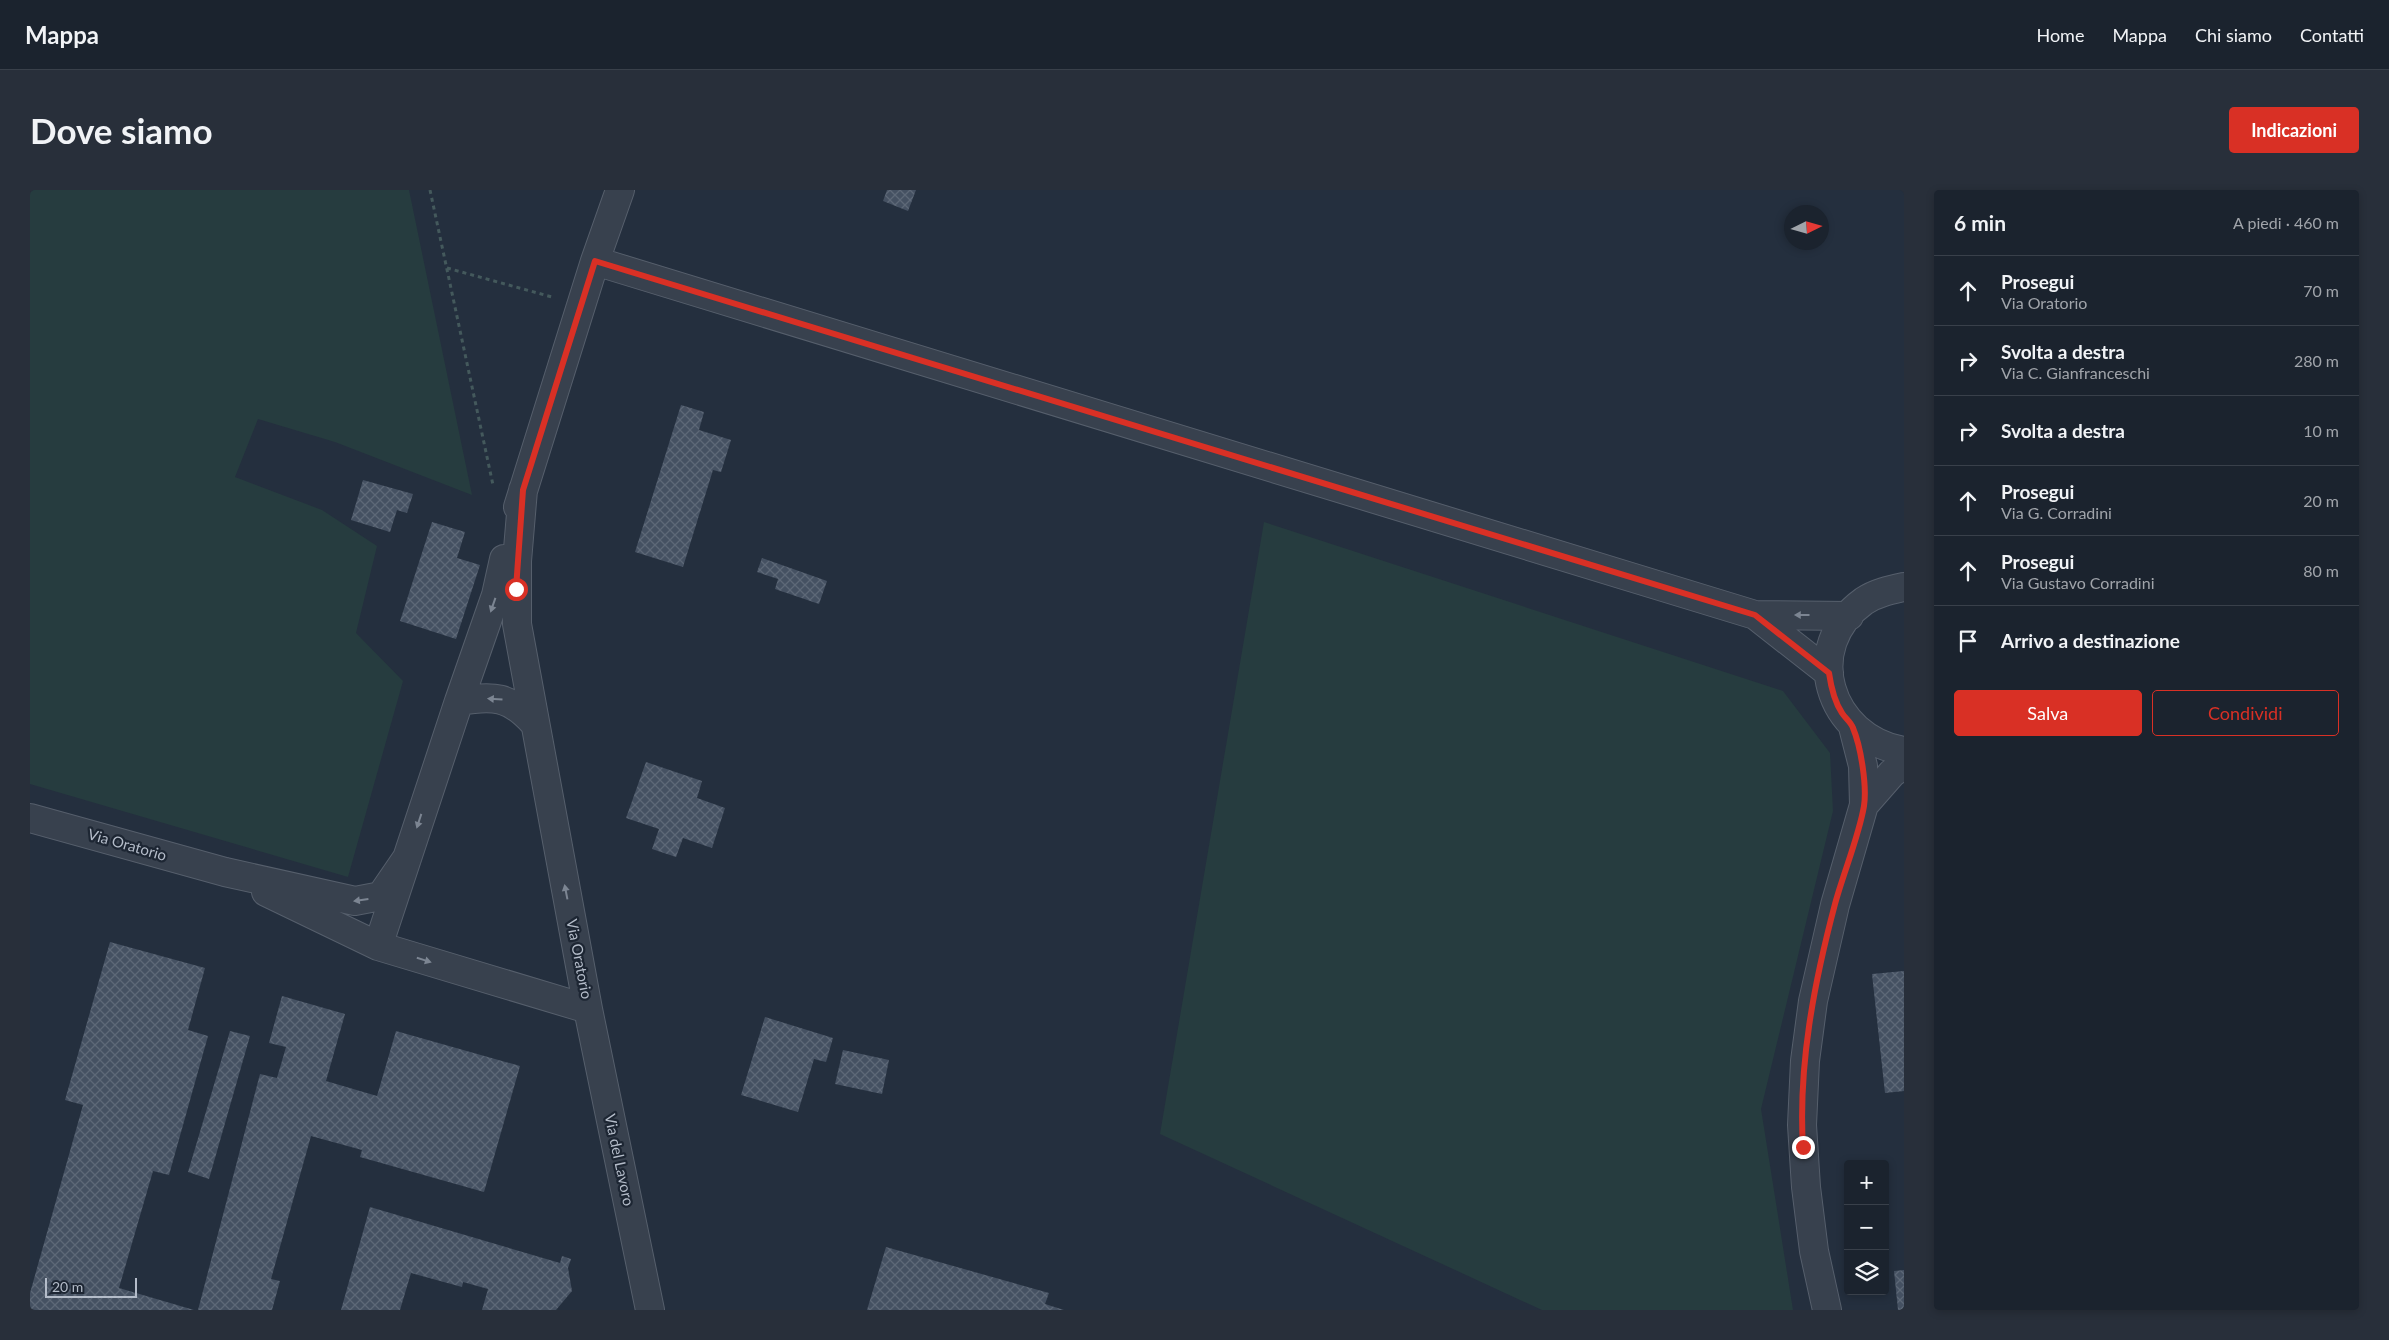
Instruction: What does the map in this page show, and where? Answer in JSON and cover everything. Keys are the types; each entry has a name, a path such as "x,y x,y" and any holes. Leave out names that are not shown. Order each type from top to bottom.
{"street":[{"name":"Via Oratorio","path":"378,946 458,701 496,595 511,528 595,261 620,190"},
{"path":"595,261 1755,615 1849,616"},
{"name":"Via Oratorio","path":"225,872 378,946 588,1009 517,624 517,561 523,490"},
{"path":"1904,587 1884,591 1865,601 1849,616 1837,633 1831,652 1829,673 1832,693 1841,711 1853,727 1869,740 1888,748 1904,751"},
{"path":"1755,615 1829,673"},
{"path":"458,701 477,698 502,698 521,708 534,723"},
{"path":"1827,1310 1814,1251 1806,1187 1802,1125 1805,1061 1817,982 1835,905 1864,805 1862,766 1853,727"},
{"path":"1864,805 1892,773 1904,765"},
{"name":"Via Oratorio","path":"30,818 225,872 355,901 381,896 407,858"},
{"name":"Via del Lavoro","path":"588,1009 650,1310"}],"path":[{"path":"430,190 493,483 492,492"},
{"path":"446,268 582,305"}],"green space":[{"path":"30,190 409,190 472,495 335,442 258,419 235,477 322,510 377,546 356,633 403,681 348,877 30,784"},
{"path":"1264,522 1783,691 1830,753 1833,811 1761,1109 1793,1310 1542,1310 1160,1134"}],"building":[{"path":"887,190 916,190 908,211 883,201"},
{"path":"681,405 704,412 699,430 731,440 721,472 713,470 683,567 635,552"},
{"path":"363,480 413,494 407,513 397,510 390,532 351,520"},
{"path":"432,522 465,532 457,558 480,565 456,639 400,621"},
{"path":"762,558 827,581 819,604 775,589 778,579 757,572"},
{"path":"646,762 702,781 697,798 725,808 712,848 683,838 676,857 652,849 659,829 626,818"},
{"path":"110,942 205,968 188,1030 208,1036 169,1175 153,1171 119,1288 194,1310 30,1310 30,1293 83,1105 65,1100"},
{"path":"1904,971 1904,1091 1885,1093 1872,974"},
{"path":"282,996 345,1014 326,1081 377,1096 396,1031 520,1066 484,1192 360,1157 362,1150 311,1136 271,1279 280,1281 272,1310 198,1310 260,1074 277,1078 286,1047 269,1043"},
{"path":"765,1017 833,1038 826,1062 814,1059 798,1112 741,1095"},
{"path":"230,1031 250,1036 209,1179 188,1172"},
{"path":"843,1050 889,1060 882,1094 835,1084"},
{"path":"370,1207 560,1263 562,1256 571,1259 568,1268 572,1291 556,1310 482,1310 488,1289 463,1282 462,1287 411,1273 400,1310 341,1310"},
{"path":"886,1247 1049,1293 1045,1304 1064,1310 867,1310"},
{"path":"1904,1270 1904,1310 1898,1310 1894,1271"}],"route":[{"path":"516,589 523,490 595,261 1755,615 1829,673 1832,693 1841,711 1853,727 1862,766 1864,805 1835,905 1813,1001 1805,1061 1802,1125 1803,1147"}]}
